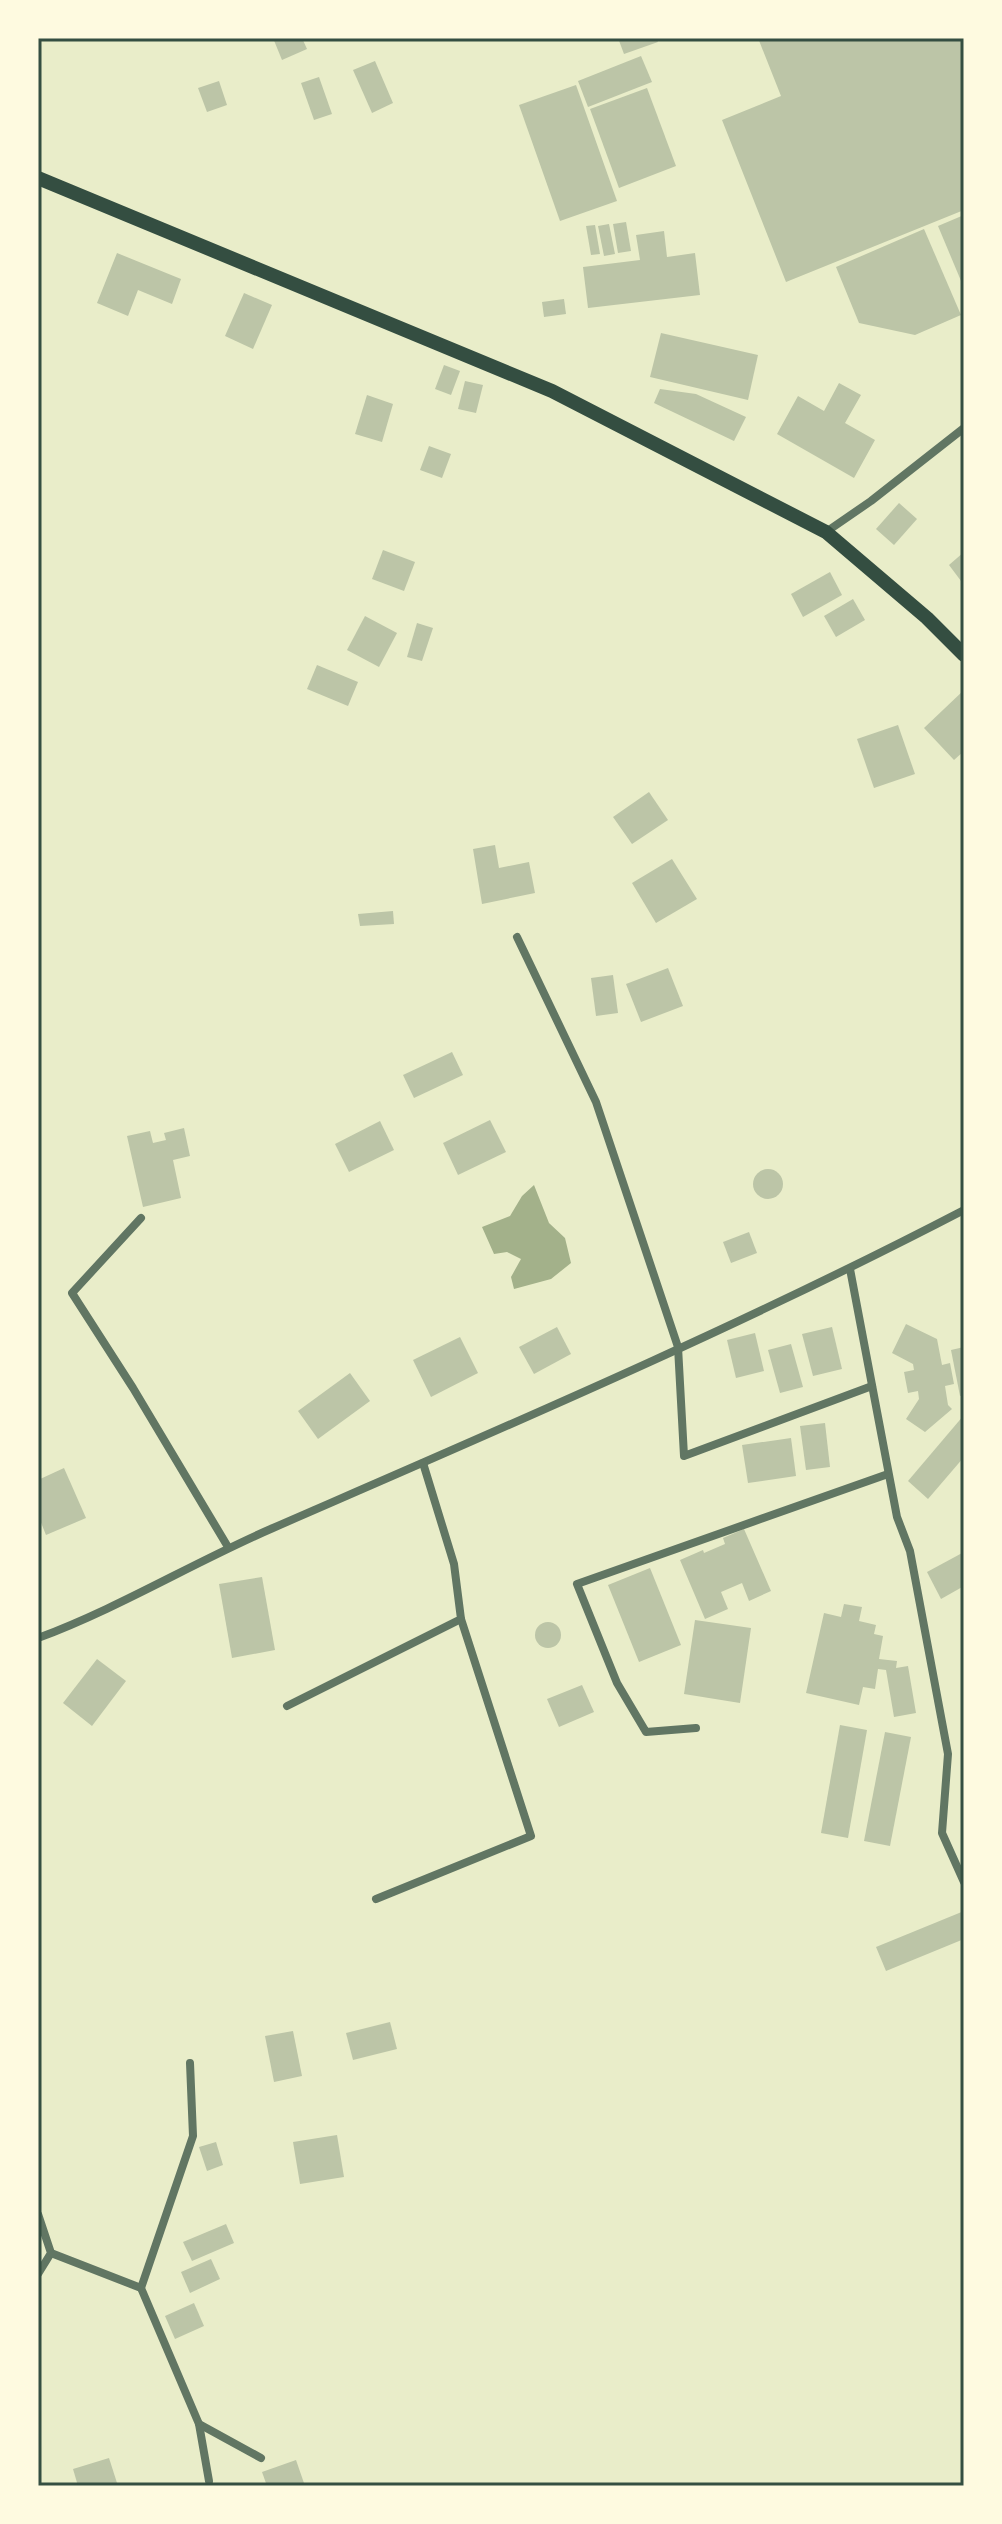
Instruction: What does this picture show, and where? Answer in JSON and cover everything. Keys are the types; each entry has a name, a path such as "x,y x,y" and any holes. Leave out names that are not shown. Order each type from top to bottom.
{"main road":[{"path":"38,178 552,391 826,532 927,618 964,655"}],"street":[{"path":"826,532 964,428"},
{"path":"517,937 596,1102 678,1347 684,1456 872,1386"},
{"path":"38,1638 228,1547 423,1463 850,1269 964,1210"},
{"path":"141,1218 72,1293 228,1547"},
{"path":"850,1269 888,1474 897,1517 910,1551 948,1754 942,1833 964,1882"},
{"path":"376,1899 531,1836 461,1619 454,1564 423,1463"},
{"path":"696,1728 646,1732 617,1683 577,1584 888,1474"},
{"path":"287,1706 461,1619"},
{"path":"190,2063 193,2136 141,2288 199,2424 209,2481"},
{"path":"38,2214 51,2253"},
{"path":"51,2253 141,2288"},
{"path":"38,2274 51,2253"},
{"path":"199,2424 261,2458"}],"shaded area":[{"path":"534,1185 549,1223 565,1238 571,1263 551,1279 514,1289 511,1277 521,1259 507,1252 494,1254 482,1227 510,1216 522,1196"}],"building":[{"path":"273,38 302,38 307,49 282,60"},
{"path":"618,38 656,38 658,42 624,54"},
{"path":"758,38 964,38 964,210 786,282 722,120 781,96"},
{"path":"641,56 652,82 588,107 578,81"},
{"path":"375,61 393,103 372,113 353,70"},
{"path":"319,77 332,114 314,120 301,83"},
{"path":"219,81 227,105 207,112 198,88"},
{"path":"576,85 617,201 560,221 519,105"},
{"path":"647,88 676,166 619,188 590,109"},
{"path":"964,215 964,288 938,226"},
{"path":"626,222 631,251 618,253 613,224"},
{"path":"609,224 615,254 604,256 598,226"},
{"path":"595,225 600,254 591,255 586,226"},
{"path":"924,229 961,315 915,335 859,323 836,267"},
{"path":"664,231 667,257 695,253 700,295 588,308 583,267 640,260 636,235"},
{"path":"117,253 181,279 172,304 138,290 128,316 97,303"},
{"path":"244,293 272,305 253,349 225,336"},
{"path":"564,299 566,314 544,317 542,302"},
{"path":"661,333 758,355 748,400 650,377"},
{"path":"444,365 460,371 451,395 435,389"},
{"path":"465,381 483,385 476,413 458,409"},
{"path":"839,383 861,395 845,423 875,440 854,478 777,434 798,396 824,411"},
{"path":"660,389 696,394 746,417 734,441 654,403"},
{"path":"367,395 393,404 382,442 355,434"},
{"path":"429,446 451,454 442,478 420,470"},
{"path":"899,503 917,519 894,545 876,529"},
{"path":"383,550 415,562 404,591 372,579"},
{"path":"964,552 964,578 961,581 949,565"},
{"path":"830,572 842,595 803,617 791,594"},
{"path":"853,599 865,620 836,637 824,616"},
{"path":"365,616 397,633 379,667 347,650"},
{"path":"417,623 433,628 422,661 407,657"},
{"path":"317,665 358,682 348,706 307,689"},
{"path":"964,690 964,751 954,760 924,728"},
{"path":"898,725 915,774 874,788 857,739"},
{"path":"649,792 668,820 632,844 613,817"},
{"path":"495,845 499,868 529,862 535,893 482,904 473,849"},
{"path":"672,859 697,899 656,923 632,883"},
{"path":"393,911 394,924 360,926 358,914"},
{"path":"668,968 683,1006 641,1022 626,984"},
{"path":"613,975 618,1013 596,1016 591,978"},
{"path":"452,1052 463,1075 414,1098 403,1075"},
{"path":"490,1120 506,1152 458,1175 443,1143"},
{"path":"380,1121 394,1150 349,1172 335,1144"},
{"path":"184,1128 190,1156 173,1160 181,1198 143,1207 127,1136 150,1131 153,1143 166,1140 164,1133"},
{"path":"768,1169 774,1170 782,1178 782,1190 774,1198 768,1199 762,1198 754,1190 753,1184 754,1178 762,1170"},
{"path":"749,1232 757,1253 731,1263 723,1242"},
{"path":"906,1324 937,1339 942,1365 950,1363 954,1384 945,1386 948,1405 952,1409 925,1432 906,1419 919,1399 918,1391 908,1393 904,1372 914,1370 913,1364 892,1353"},
{"path":"557,1327 571,1354 534,1374 519,1347"},
{"path":"832,1327 842,1369 813,1376 802,1334"},
{"path":"755,1333 764,1371 736,1378 727,1340"},
{"path":"460,1337 478,1373 431,1397 413,1360"},
{"path":"791,1344 803,1387 780,1393 768,1350"},
{"path":"964,1347 964,1395 960,1396 951,1350"},
{"path":"350,1373 370,1401 318,1439 298,1411"},
{"path":"964,1415 964,1457 928,1499 908,1481"},
{"path":"825,1423 830,1467 806,1470 800,1426"},
{"path":"791,1438 796,1476 748,1483 742,1445"},
{"path":"64,1468 86,1518 46,1535 38,1515 38,1480"},
{"path":"744,1529 771,1591 749,1601 742,1583 721,1592 728,1609 705,1619 680,1560 725,1544 723,1538"},
{"path":"964,1552 964,1586 941,1599 927,1572"},
{"path":"650,1568 681,1645 639,1662 608,1585"},
{"path":"262,1577 275,1650 232,1658 219,1584"},
{"path":"844,1604 862,1607 859,1621 876,1625 874,1634 883,1636 879,1659 897,1661 896,1668 908,1666 916,1713 894,1717 886,1670 878,1669 875,1689 863,1687 859,1705 806,1693 824,1613 841,1617"},
{"path":"695,1620 751,1628 740,1703 684,1694"},
{"path":"548,1622 557,1626 561,1635 557,1644 548,1648 539,1644 535,1635 539,1626"},
{"path":"97,1659 126,1681 92,1726 63,1703"},
{"path":"582,1685 594,1712 559,1727 547,1699"},
{"path":"840,1725 867,1730 848,1838 821,1833"},
{"path":"885,1732 911,1737 890,1846 864,1841"},
{"path":"964,1911 964,1939 886,1971 876,1947"},
{"path":"390,2022 397,2049 353,2060 346,2033"},
{"path":"293,2031 302,2076 274,2082 265,2036"},
{"path":"337,2135 344,2177 300,2184 293,2142"},
{"path":"216,2142 223,2165 207,2171 199,2147"},
{"path":"226,2224 234,2243 192,2261 183,2242"},
{"path":"211,2259 220,2279 190,2293 181,2272"},
{"path":"194,2303 204,2326 175,2339 165,2316"},
{"path":"109,2458 118,2486 78,2486 73,2469"},
{"path":"296,2460 305,2486 267,2486 262,2472"}]}
